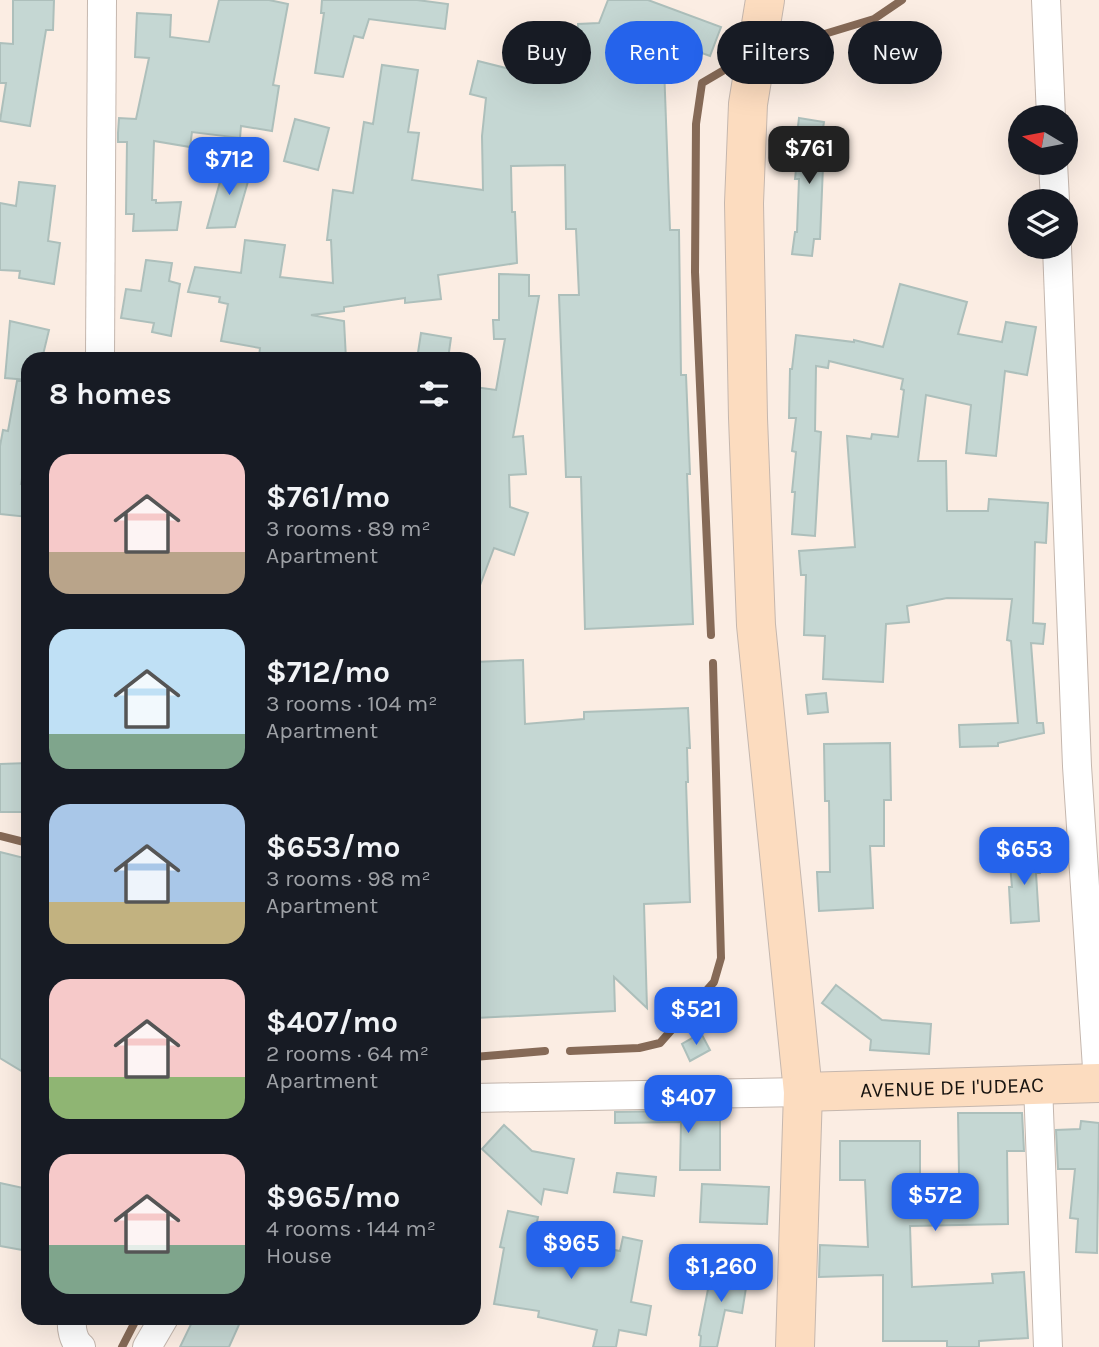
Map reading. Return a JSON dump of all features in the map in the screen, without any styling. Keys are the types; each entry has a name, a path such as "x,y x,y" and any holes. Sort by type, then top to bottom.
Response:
{"main road":[{"path":"765,0 748,104 745,190 750,460 756,625 803,1092 795,1347"},
{"name":"AVENUE DE I'UDEAC","path":"803,1092 1099,1083"}],"street":[{"path":"100,352 102,0"},
{"path":"1046,0 1050,105"},
{"path":"1057,259 1077,766 1099,1083"},
{"path":"1038,1085 1048,1347"},
{"path":"481,1098 803,1092"},
{"path":"71,1325 81,1347"},
{"path":"147,1347 160,1325"}],"building":[{"path":"13,0 54,0 53,30 46,30 30,126 0,121 6,83 0,83 0,43 13,44"},
{"path":"219,0 269,0 288,4 273,85 279,86 272,131 241,126 240,138 192,132 190,147 154,141 152,200 156,200 156,203 181,202 177,230 133,231 134,214 126,214 127,142 118,142 118,133 119,118 136,119 149,58 135,57 137,13 171,15 170,37 209,42"},
{"path":"322,0 417,0 448,4 445,29 369,19 363,38 354,36 343,77 315,73 324,13 321,13"},
{"path":"608,0 648,0 717,26 717,38 710,56 703,53 703,21 605,21 605,84 665,84 670,230 679,230 681,375 686,375 693,624 585,629 581,477 566,477 559,295 579,295 576,229 566,229 565,165 511,166 517,263 438,275 441,299 405,303 405,298 311,315 344,321 346,352 260,352 260,348 221,341 228,304 219,302 220,297 188,292 195,267 241,273 245,240 285,245 280,277 333,283 331,240 327,240 333,190 353,193 364,122 373,124 382,65 418,70 408,132 419,133 412,180 483,190 482,136 486,98 470,94 478,61 502,67 502,84 591,84 591,23 599,23"},
{"path":"799,118 824,122 817,165 823,166 820,239 814,239 812,256 792,254 797,232 799,179 795,179 798,151 795,151"},
{"path":"295,119 329,128 318,170 284,161"},
{"path":"225,164 251,171 235,227 207,228"},
{"path":"19,182 55,186 48,241 60,243 54,284 19,278 20,271 0,270 0,203 16,206"},
{"path":"146,260 172,263 169,281 180,284 171,336 152,332 154,323 121,318 126,289 141,291"},
{"path":"499,274 529,275 529,296 539,296 513,437 523,436 526,474 509,475 510,507 528,513 514,555 494,548 481,583 481,388 496,390 505,339 494,339 493,320 499,320"},
{"path":"900,284 967,302 958,334 1002,342 1006,322 1036,327 1027,375 1005,371 996,456 966,453 971,405 926,395 918,461 946,461 947,511 988,511 989,499 1048,503 1046,543 1035,542 1033,623 1045,624 1043,644 1031,643 1037,723 1043,723 1044,733 998,743 998,746 960,747 959,725 1018,723 1011,641 1007,640 1012,599 947,598 907,606 909,622 886,624 883,682 823,679 825,636 804,635 806,575 801,575 799,551 855,547 847,436 871,439 872,434 898,437 904,390 901,389 903,379 829,361 828,368 816,366 815,431 821,432 815,536 792,534 796,452 792,451 796,418 789,418 790,369 796,335 854,340 883,347"},
{"path":"10,321 49,330 44,352 21,352 21,379 5,378"},
{"path":"421,333 451,338 449,352 418,352"},
{"path":"17,381 21,381 21,516 0,514 0,446 3,430 8,431"},
{"path":"523,660 525,724 584,719 584,712 688,708 690,748 687,748 686,782 690,902 644,904 647,1008 614,977 615,1011 481,1018 481,662"},
{"path":"826,693 828,712 808,714 806,695"},
{"path":"890,743 891,800 884,800 884,846 870,846 873,908 819,911 817,872 830,872 829,801 825,801 824,744"},
{"path":"21,763 21,812 0,812 0,764"},
{"path":"1038,850 1040,873 1036,873 1039,921 1011,923 1009,853"},
{"path":"0,852 21,857 21,1071 0,1058"},
{"path":"836,985 882,1020 931,1024 929,1054 870,1050 871,1040 822,1003"},
{"path":"701,1033 710,1050 690,1061 682,1044"},
{"path":"720,1110 720,1170 680,1170 681,1122 615,1123 615,1112"},
{"path":"958,1113 1022,1113 1024,1151 1007,1151 1008,1224 910,1226 912,1287 993,1283 992,1274 1024,1272 1028,1338 979,1341 979,1347 947,1347 947,1341 883,1341 883,1275 819,1277 820,1245 868,1247 865,1180 840,1180 840,1141 920,1141 920,1174 959,1174"},
{"path":"1081,1121 1099,1123 1097,1253 1076,1252 1078,1219 1070,1218 1075,1169 1058,1169 1056,1130 1080,1129"},
{"path":"504,1125 532,1151 574,1159 567,1193 544,1189 541,1204 482,1149"},
{"path":"617,1173 656,1177 654,1196 614,1192"},
{"path":"0,1183 21,1188 21,1250 0,1246"},
{"path":"702,1184 769,1187 767,1224 700,1222"},
{"path":"508,1211 538,1217 534,1235 620,1251 623,1237 642,1241 631,1302 651,1306 646,1335 619,1330 616,1347 593,1347 597,1330 538,1317 539,1311 494,1304 504,1248 500,1247"},
{"path":"712,1269 748,1275 742,1313 725,1310 717,1347 700,1347 699,1335"},
{"path":"191,1325 239,1325 229,1347 180,1347"}],"waterway":[{"path":"834,31 874,19 902,0"},
{"path":"711,635 695,272 696,124 702,83 717,74"},
{"path":"570,1051 639,1048 660,1043 714,982 721,958 713,663"},
{"path":"0,836 21,841"},
{"path":"481,1056 545,1051"},
{"path":"122,1347 133,1325"}]}
